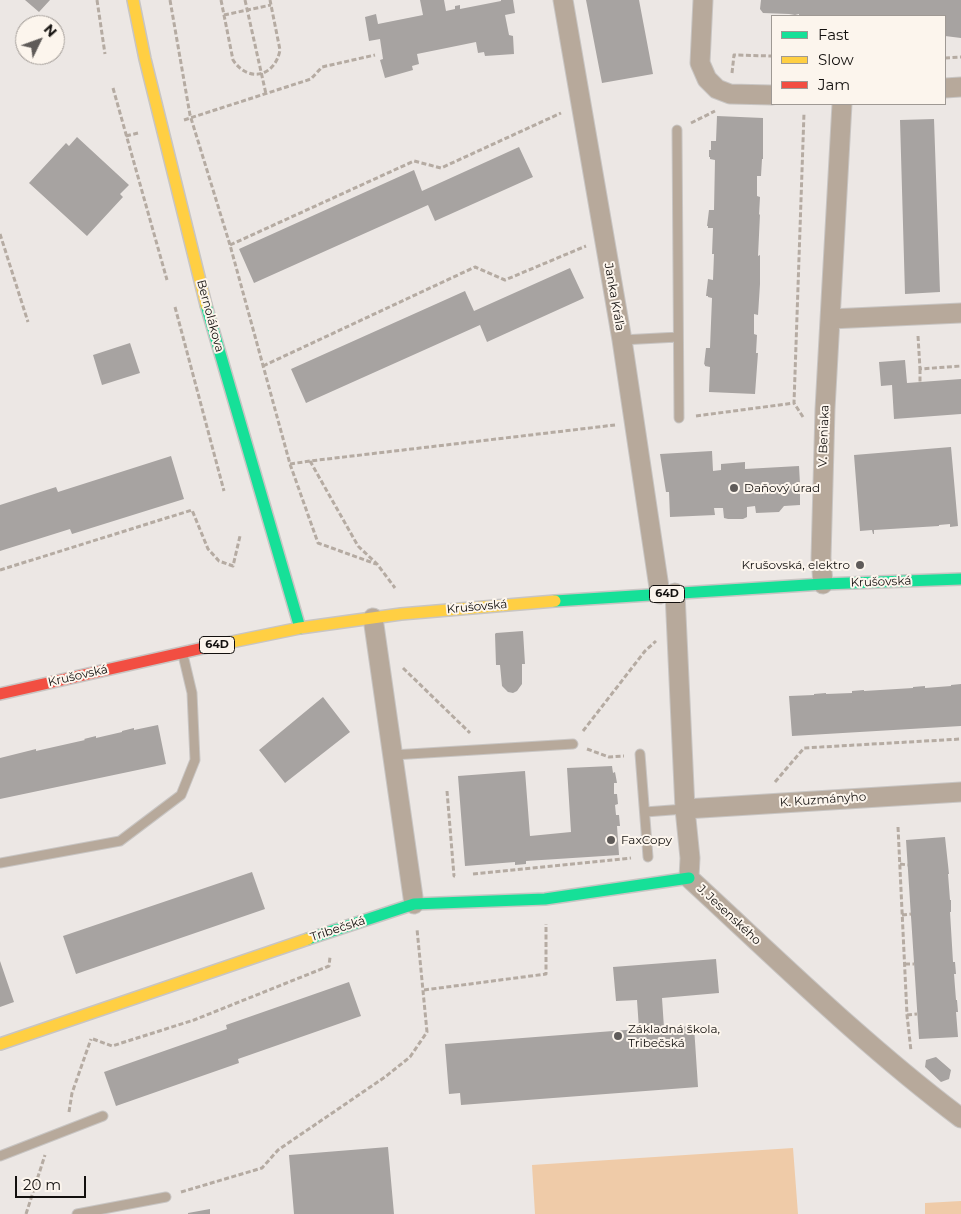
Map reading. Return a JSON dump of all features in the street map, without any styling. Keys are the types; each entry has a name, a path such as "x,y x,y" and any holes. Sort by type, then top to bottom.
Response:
{"street":[{"name":"Bernolákova","path":"133,0 145,59 208,311 300,628"},
{"name":"Janka Kráľa","path":"563,0 622,340 634,423 667,594"},
{"path":"703,0 700,63 707,79 716,90 730,94 771,95"},
{"path":"946,88 961,87"},
{"name":"V. Beniaka","path":"823,584 821,558 824,409 842,105"},
{"path":"830,318 961,314"},
{"name":"Krušovská","path":"0,694 183,652 300,628 401,614 543,602 823,584 961,579"},
{"name":"J. Jesenského","path":"667,594 690,858 689,878 825,1005 912,1080 961,1118"},
{"path":"373,618 414,904"},
{"name":"K. Kuzmányho","path":"685,809 961,792"},
{"name":"Tribečská","path":"0,1044 414,904 545,899 689,878"}],"lane":[{"path":"677,130 679,418"},
{"path":"622,340 678,337"},
{"path":"0,863 120,842 181,796 195,760 192,693 183,652"},
{"path":"393,755 573,744"},
{"path":"640,754 648,857"},
{"path":"645,812 685,809"},
{"path":"0,1156 103,1116"},
{"path":"77,1214 166,1197"}],"path":[{"path":"97,0 105,54"},
{"path":"170,0 192,118 230,245 290,464 318,543 377,564"},
{"path":"221,0 233,60 242,71 256,74 270,69 275,64 280,50 270,0"},
{"path":"245,0 266,94"},
{"path":"224,15 271,5"},
{"path":"176,122 312,79 322,67 375,55"},
{"path":"734,55 771,56"},
{"path":"946,58 961,57"},
{"path":"113,88 167,280"},
{"path":"677,130 716,111"},
{"path":"230,245 414,161 441,168 562,113"},
{"path":"803,418 794,403 804,113"},
{"path":"126,136 140,132"},
{"path":"0,234 28,322"},
{"path":"263,366 475,267 505,280 590,244"},
{"path":"175,307 224,491"},
{"path":"918,315 920,382"},
{"path":"920,369 961,366"},
{"path":"679,418 794,403"},
{"path":"290,464 310,460 634,423"},
{"path":"310,460 358,546 377,564 396,591"},
{"path":"0,570 192,510 208,549 219,561 232,566 240,536"},
{"path":"610,757 573,744 644,651 661,638"},
{"path":"402,667 487,749"},
{"path":"771,786 804,748 961,739"},
{"path":"448,791 454,876 648,857"},
{"path":"898,827 904,964 912,1080"},
{"path":"900,864 908,865"},
{"path":"166,1197 262,1168 278,1150 385,1078 410,1056 427,1032 414,904"},
{"path":"902,915 911,914"},
{"path":"424,990 546,974 546,918"},
{"path":"85,1036 112,1046 194,1020 329,966 331,949"},
{"path":"904,964 914,964"},
{"path":"907,1015 917,1014"},
{"path":"66,1130 72,1093 91,1038"},
{"path":"26,1214 51,1136"}],"shaded area":[{"path":"793,1148 798,1214 535,1214 532,1165"},
{"path":"961,1201 961,1214 925,1214 925,1203"}],"building":[{"path":"25,0 50,0 39,12"},
{"path":"420,0 444,0 446,11 455,9 455,6 460,5 460,9 501,0 513,0 515,13 505,15 509,35 513,36 514,54 485,56 484,52 478,53 476,42 417,54 419,64 412,66 413,70 385,78 380,60 383,59 380,39 369,41 365,17 376,14 378,24 423,15"},
{"path":"586,0 639,0 653,74 602,83"},
{"path":"761,0 961,0 961,38 946,36 946,15 795,15 763,13 760,9"},
{"path":"717,116 763,118 763,159 761,176 757,176 757,196 760,197 758,256 760,255 760,284 758,315 754,314 754,334 757,335 756,353 758,353 755,394 709,392 710,367 704,365 706,348 710,348 712,298 706,296 708,279 713,280 714,254 712,254 713,228 708,228 707,226 709,210 714,210 715,160 710,159 709,150 711,150 711,141 716,141"},
{"path":"934,119 940,292 905,294 900,120"},
{"path":"77,137 129,185 120,194 123,197 87,236 29,183 66,143 69,146"},
{"path":"519,147 533,177 435,221 428,205 254,283 239,249 414,170 422,191"},
{"path":"570,268 584,298 487,342 480,325 306,403 291,369 465,291 474,311"},
{"path":"130,343 140,373 102,385 93,355"},
{"path":"905,360 907,383 961,379 961,414 894,419 892,385 881,386 879,362"},
{"path":"951,447 958,526 950,527 950,524 874,530 874,534 872,530 860,531 854,455"},
{"name":"Daňový úrad","path":"712,451 713,471 721,470 721,464 745,462 745,469 799,466 800,484 802,484 800,505 784,506 779,512 756,513 755,506 747,507 747,517 743,519 724,518 723,508 714,508 715,515 670,517 669,492 666,492 660,454"},
{"path":"171,456 184,499 72,534 70,529 0,551 0,505 56,487 58,492"},
{"path":"523,631 525,664 522,664 522,684 517,691 513,693 508,692 502,686 500,665 496,665 495,634"},
{"path":"961,684 961,726 792,736 789,696"},
{"path":"323,697 350,732 285,783 259,750"},
{"path":"158,725 166,764 0,799 0,758 134,728 134,730"},
{"path":"612,766 617,783 614,783 614,794 617,794 618,804 615,805 616,815 619,815 620,826 617,826 619,855 526,861 526,864 515,865 515,862 465,866 458,776 525,771 530,836 571,832 567,768"},
{"path":"945,837 951,900 953,962 955,962 956,974 954,974 958,1012 956,1012 958,1037 919,1039 906,840"},
{"path":"252,872 265,909 76,974 63,936"},
{"name":"Základná škola, Tribečská","path":"716,959 719,993 662,998 664,1028 694,1026 698,1087 461,1105 460,1093 449,1094 445,1044 639,1029 637,1000 616,1001 613,967"},
{"path":"0,961 14,1002 0,1007"},
{"path":"349,982 361,1016 238,1059 239,1063 116,1106 104,1072 227,1029 226,1025"},
{"path":"936,1057 951,1070 949,1079 941,1082 925,1067 926,1060"},
{"path":"388,1147 394,1214 294,1214 289,1155"},
{"path":"210,1209 210,1214 188,1214 188,1213"}],"traffic: fast":[{"path":"206,305 300,628"},
{"path":"555,601 823,584 961,579"},
{"path":"308,939 414,904 545,899 689,878"}],"traffic: slow":[{"path":"133,0 145,59 206,305"},
{"path":"212,646 300,628 401,614 555,601"},
{"path":"0,1044 308,939"}],"traffic: jam":[{"path":"0,694 212,646"}],"place":[{"name":"Daňový úrad","path":"734,488"},
{"name":"Krušovská, elektro","path":"860,565"},
{"name":"FaxCopy","path":"611,840"},
{"name":"Základná škola, Tribečská","path":"618,1036"}]}
